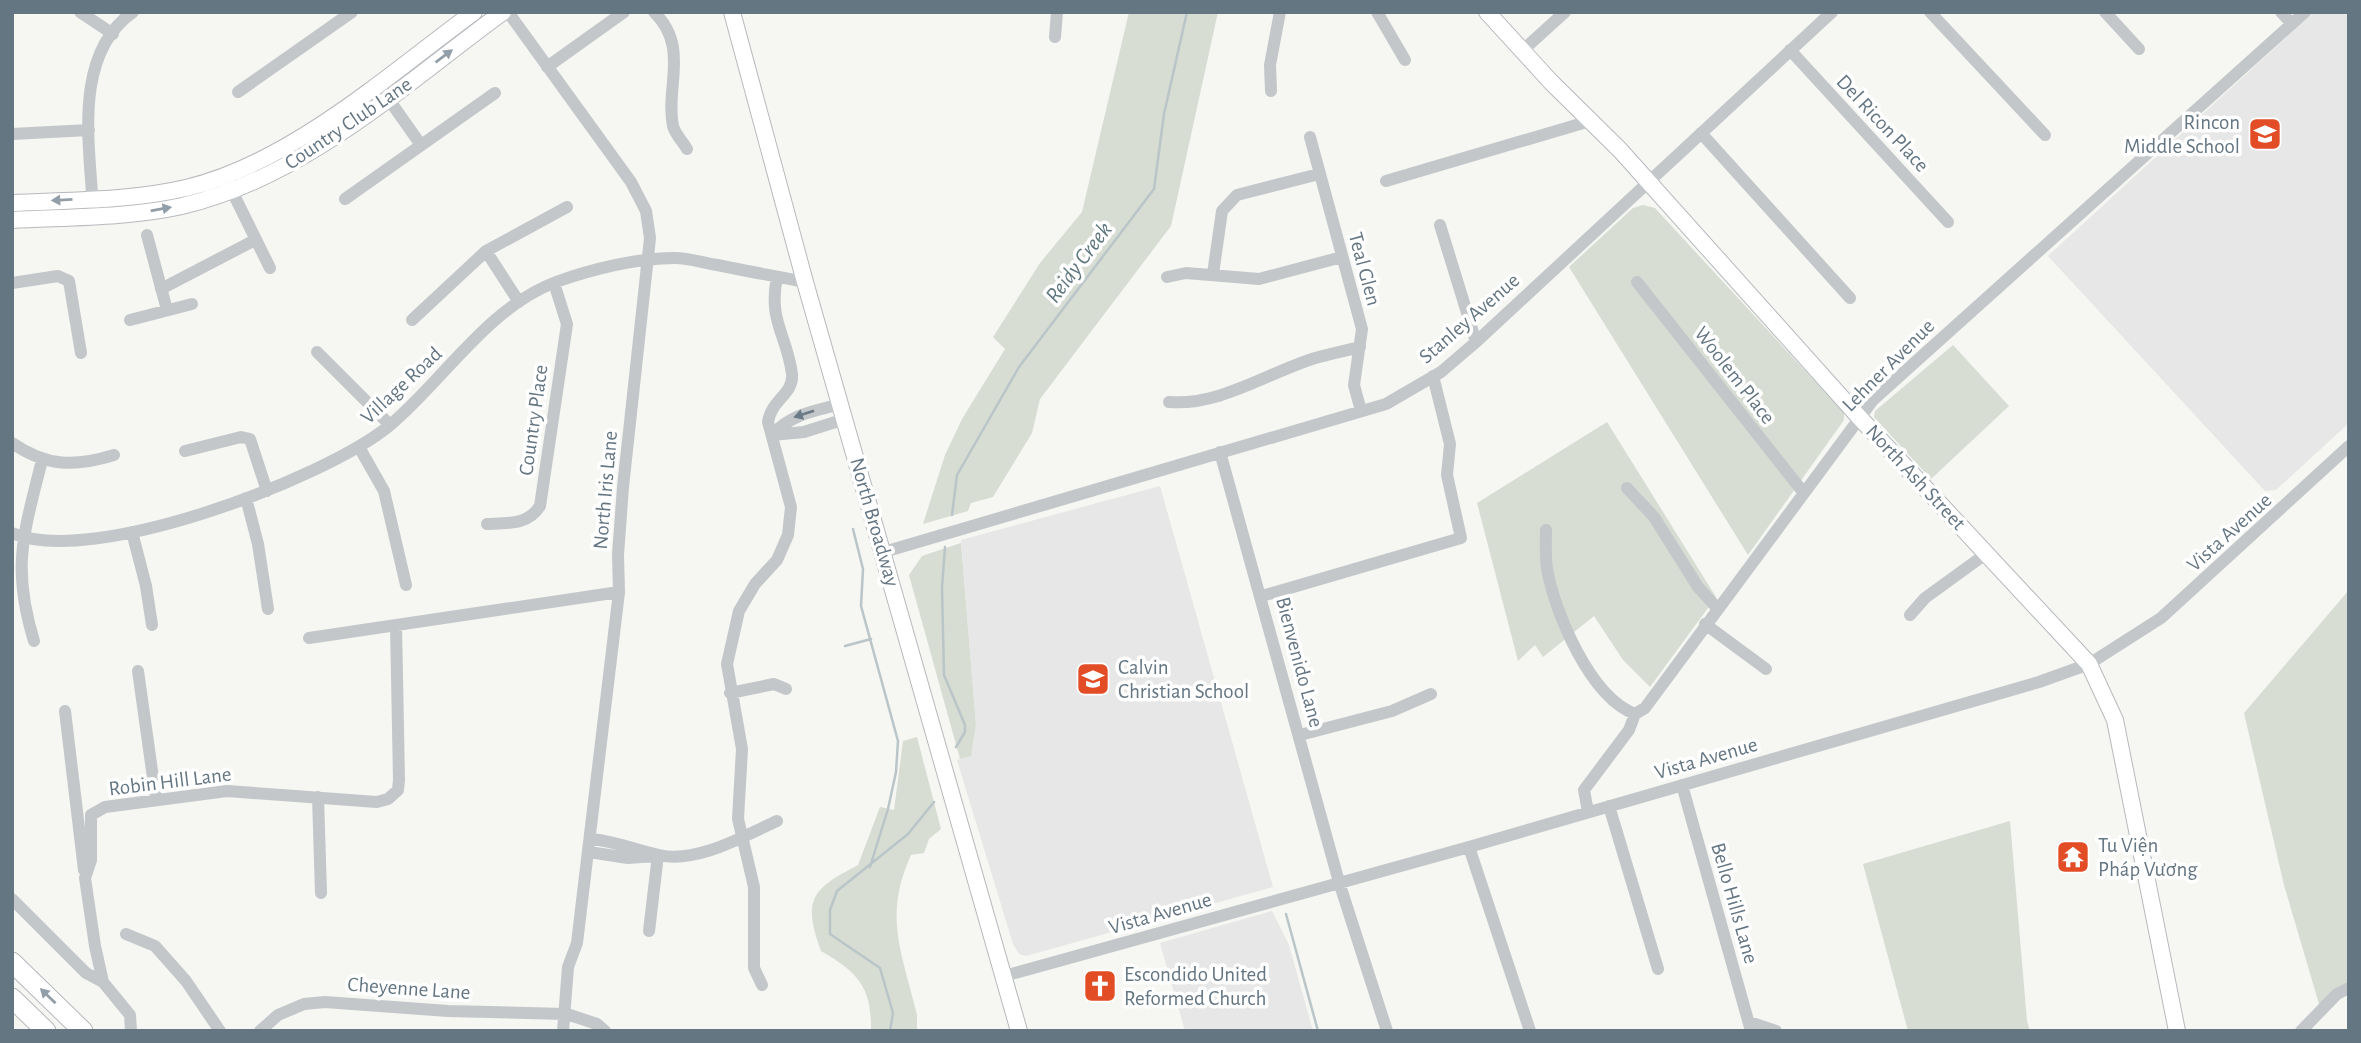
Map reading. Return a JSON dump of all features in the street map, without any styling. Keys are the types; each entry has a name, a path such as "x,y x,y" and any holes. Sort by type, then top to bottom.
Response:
{"highway":[{"path":"12,962 83,1031"},
{"path":"12,998 46,1031"}],"main road":[{"name":"Country Club Lane","path":"12,220 93,216 180,206 228,183 285,148 474,12"},
{"name":"Country Club Lane","path":"12,203 153,194 273,173 314,150 506,12"},
{"name":"North Broadway","path":"732,12 805,282 1019,1031"},
{"name":"North Ash Street","path":"1487,12 1648,182 1859,417 2089,664 2115,720 2177,1031"}],"street":[{"path":"80,12 113,34"},
{"path":"93,216 89,130 94,72 113,34 133,12"},
{"path":"238,92 352,12"},
{"name":"North Iris Lane","path":"506,12 631,182 646,211 650,238 623,487 618,592 578,943 568,967 563,1031"},
{"path":"547,67 624,12"},
{"path":"654,12 663,20 671,39 676,73 671,112 674,130 687,149"},
{"path":"1055,37 1057,12"},
{"path":"1377,12 1405,60"},
{"path":"1522,51 1565,12"},
{"name":"Stanley Avenue","path":"884,552 1386,404 1433,376 1476,342 1832,12"},
{"path":"1930,12 2045,135"},
{"path":"2105,12 2139,50"},
{"path":"2281,12 2292,24"},
{"name":"Lehner Avenue","path":"1588,812 1584,790 1629,730 1635,714 1645,708 1859,417 1897,379 2305,12"},
{"path":"1271,91 1269,65 1280,15"},
{"name":"Del Ricon Place","path":"1790,50 1948,222"},
{"path":"377,83 421,145"},
{"path":"345,199 495,93"},
{"path":"1386,181 1590,121"},
{"path":"12,134 89,130"},
{"path":"1700,134 1850,298"},
{"name":"Teal Glen","path":"1310,137 1362,329 1354,385 1362,411"},
{"path":"1213,274 1222,211 1228,202 1237,195 1319,174"},
{"path":"228,183 270,268"},
{"path":"412,320 486,251 567,206"},
{"path":"1440,225 1476,342"},
{"path":"147,235 167,310"},
{"path":"161,289 255,240"},
{"path":"486,251 519,302"},
{"path":"1167,277 1186,273 1259,279 1342,257"},
{"name":"Village Road","path":"18,536 77,542 132,531 291,483 359,447 390,425 519,302 554,283 649,259 678,258 805,282"},
{"path":"12,283 58,276 69,281 81,353"},
{"path":"762,985 754,968 754,887 737,804 742,748 726,664 733,624 747,596 783,549 791,519 769,411 789,390 792,375 773,307 777,277"},
{"name":"Woolem Place","path":"1637,282 1803,492"},
{"name":"Country Place","path":"487,524 521,522 533,517 540,506 566,324 554,283"},
{"path":"130,320 192,304"},
{"path":"1169,402 1188,404 1207,400 1314,359 1360,347"},
{"path":"317,352 390,425"},
{"path":"1262,596 1461,538 1447,475 1450,444 1433,376"},
{"path":"772,435 783,424 800,414 843,412"},
{"path":"185,451 242,437 250,439 267,491"},
{"path":"12,443 42,460 63,465 84,464 114,455"},
{"name":"Vista Avenue","path":"1004,976 1469,847 2021,687 2089,664 2161,618 2349,446"},
{"path":"359,447 384,491 406,585"},
{"name":"Bienvenido Lane","path":"1220,452 1339,882 1387,1031"},
{"path":"34,640 23,604 18,536 42,460"},
{"path":"1627,488 1654,517 1698,587 1717,608"},
{"path":"246,498 258,544 268,609"},
{"path":"1546,530 1548,569 1569,640 1597,681 1621,707 1635,714"},
{"path":"132,531 146,586 152,625"},
{"path":"1910,615 1925,598 1987,553"},
{"path":"309,638 618,592"},
{"path":"1705,624 1766,668"},
{"name":"Robin Hill Lane","path":"131,1031 130,1015 103,982 85,878 91,860 91,815 105,807 226,791 377,802 388,799 398,790 396,625"},
{"path":"138,671 156,799"},
{"path":"730,693 774,684 786,689"},
{"path":"1300,735 1392,710 1431,694"},
{"path":"65,711 85,878"},
{"name":"Bello Hills Lane","path":"1682,785 1750,1026"},
{"path":"318,797 321,893"},
{"path":"1609,806 1658,970"},
{"path":"590,845 628,858 688,855 777,821"},
{"path":"1469,847 1530,1031"},
{"path":"649,931 658,855"},
{"path":"12,899 86,973 103,982"},
{"path":"126,934 155,946 186,981 220,1031"},
{"path":"2301,1031 2337,994 2349,988"},
{"name":"Cheyenne Lane","path":"260,1031 278,1015 304,1004 325,1002 448,1011 564,1013 597,1024 605,1031"},
{"path":"1750,1026 1776,1031"}],"shaded area":[{"path":"1129,12 1218,12 1171,226 1040,399 1032,433 993,497 971,503 968,511 923,524 945,455 962,419 1005,349 993,337 1040,263 1082,212"},
{"name":"Rincon Middle School","path":"2314,12 2349,12 2349,423 2276,490 2265,491 2048,256"},
{"path":"1643,205 1655,208 1844,413 1844,420 1748,555 1569,267 1633,208"},
{"path":"1953,345 2009,406 1931,479 1874,417 1875,411"},
{"path":"1607,422 1716,597 1650,687 1623,660 1594,616 1543,657 1535,645 1518,661 1477,503"},
{"name":"Calvin Christian School","path":"1160,486 1273,887 1026,956 1019,954 1013,944 957,760 971,755 976,725 961,540"},
{"path":"961,543 976,725 971,756 960,759 909,575 922,556"},
{"path":"2349,590 2349,982 2319,1004 2284,885 2244,713"},
{"path":"917,737 941,829 929,839 924,853 911,855 898,897 898,935 917,1015 917,1031 871,1031 869,1002 865,991 853,974 821,951 812,919 812,907 821,889 858,865 880,807 894,810 903,741"},
{"path":"2010,821 2030,1031 1908,1031 1863,864"},
{"path":"1272,911 1289,945 1313,1031 1185,1031 1160,943"}],"waterway":[{"name":"Reidy Creek","path":"952,515 957,475 1019,367 1154,189 1164,114 1187,12"},
{"path":"853,529 863,569 861,606 898,741 896,772 888,809 870,867"},
{"name":"Reidy Creek","path":"945,547 942,587 944,675 965,725 965,732 956,747"},
{"path":"845,646 871,639"},
{"name":"Reidy Creek","path":"890,1031 893,1013 880,968 830,934 830,910 837,891 908,834 934,802"},
{"path":"1286,914 1318,1031"}],"place":[{"name":"Rincon Middle School","path":"2265,134"},
{"name":"Calvin Christian School","path":"1093,679"},
{"name":"Tu Viện Pháp Vương","path":"2073,857"},
{"name":"Escondido United Reformed Church","path":"1100,986"}]}
